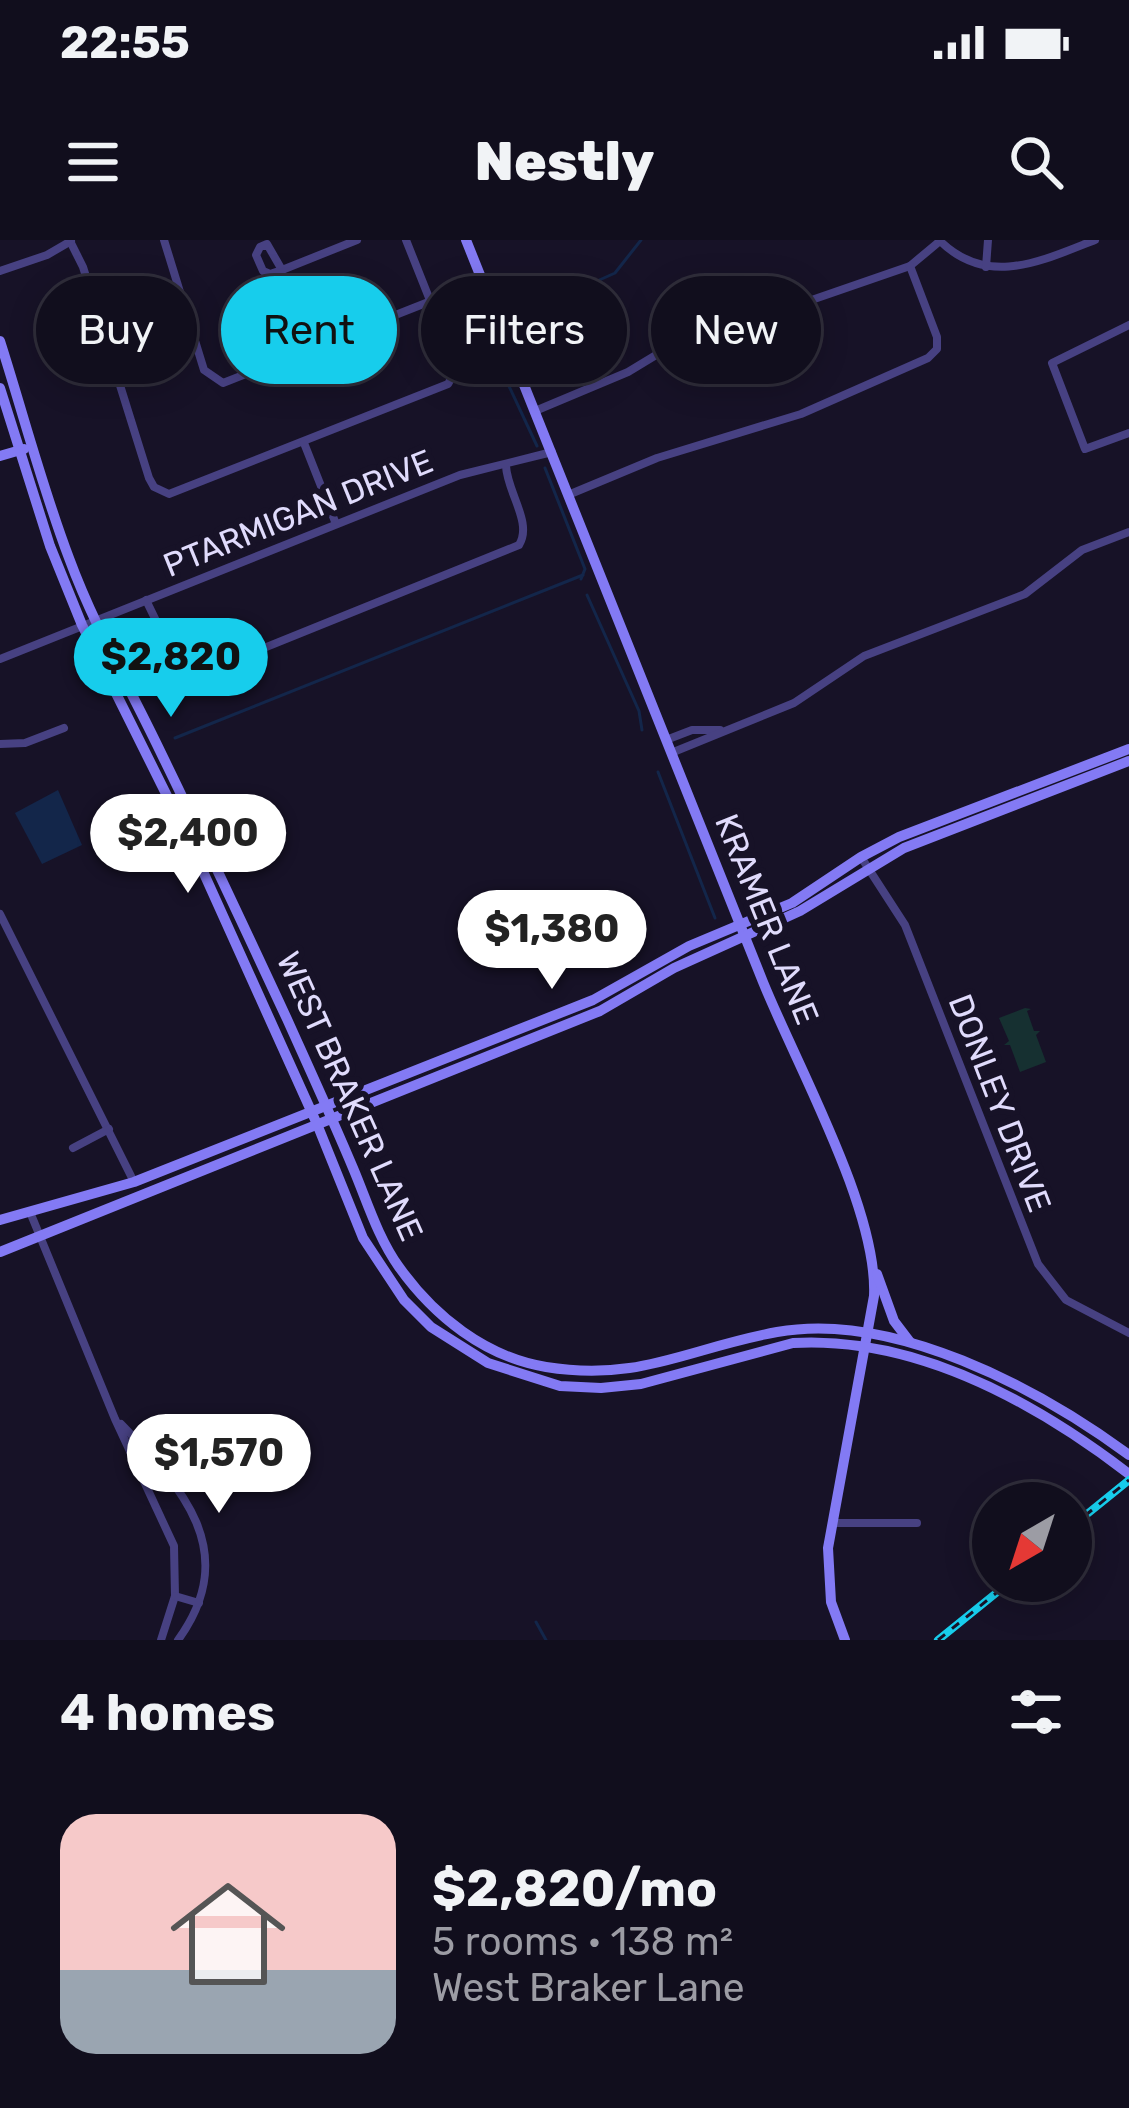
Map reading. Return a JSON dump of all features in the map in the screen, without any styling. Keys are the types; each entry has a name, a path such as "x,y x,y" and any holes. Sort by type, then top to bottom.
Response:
{"main road":[{"name":"KRAMER LANE","path":"466,240 742,931 848,1182 875,1269 827,1570 832,1608 845,1640"},
{"name":"WEST BRAKER LANE","path":"0,341 50,546 82,625 187,836 315,1118 363,1238 390,1282 431,1327 504,1370 560,1386 601,1388 640,1384 793,1343 866,1348 959,1375 1050,1419 1129,1474"},
{"name":"WEST BRAKER LANE","path":"0,388 96,620 200,832 396,1264 436,1311 508,1356 585,1372 621,1372 792,1330 868,1334 913,1345 1004,1379 1057,1406 1129,1455"},
{"path":"0,457 26,448"},
{"path":"0,1252 330,1112 533,1031 600,1012 742,931 800,911 864,862 921,828 1129,749"},
{"path":"864,862 1129,761"},
{"path":"187,836 200,832"},
{"path":"250,976 265,972"},
{"path":"0,1220 134,1182 315,1118"},
{"path":"875,1269 894,1321 913,1345"},
{"path":"488,1364 492,1349"},
{"path":"504,1370 508,1356"},
{"path":"686,1357 692,1370"},
{"path":"1050,1419 1057,1406"}],"street":[{"path":"164,240 204,370 224,383 421,306"},
{"path":"282,270 357,240"},
{"path":"406,240 421,277"},
{"path":"986,267 988,240"},
{"path":"535,411 628,372 661,352 910,266 939,241 986,267 1030,266 1093,240"},
{"path":"0,271 71,241 154,488 169,494 448,384"},
{"path":"568,495 657,458 801,414 928,358 937,349 937,337 910,266"},
{"path":"1129,325 1052,363 1085,449 1129,433"},
{"path":"304,443 336,524"},
{"name":"PTARMIGAN DRIVE","path":"0,658 460,475 552,452"},
{"path":"146,600 179,668 197,675 519,545 524,527 509,490 506,466"},
{"path":"668,747 692,730 722,730 794,703 863,656 1025,594 1082,550 1129,532"},
{"path":"0,744 25,743 64,728"},
{"name":"DONLEY DRIVE","path":"864,862 905,925 1038,1264 1066,1300 1129,1333"},
{"path":"0,914 134,1182"},
{"path":"73,1148 109,1129"},
{"path":"30,1210 115,1419 174,1546 175,1596 161,1640"},
{"path":"115,1419 182,1491 202,1536 206,1553 199,1603 178,1640"},
{"path":"146,1481 165,1469"},
{"path":"832,1523 917,1522"},
{"path":"175,1596 199,1603"}],"green space":[{"path":"1031,1009 1027,1011 1034,1031 1040,1031 1036,1035 1046,1062 1020,1072 1010,1045 1004,1045 1009,1041 999,1018"}],"water":[{"path":"58,790 82,845 42,864 15,813"}],"waterway":[{"path":"608,276 641,240"},
{"path":"508,384 537,446"},
{"path":"545,468 585,569 581,579"},
{"path":"175,738 583,575"},
{"path":"587,595 639,711 642,730"},
{"path":"658,772 715,918"},
{"path":"536,1622 546,1640"}],"railway":[{"path":"1092,1510 1129,1480"},
{"path":"938,1640 985,1602"}]}
